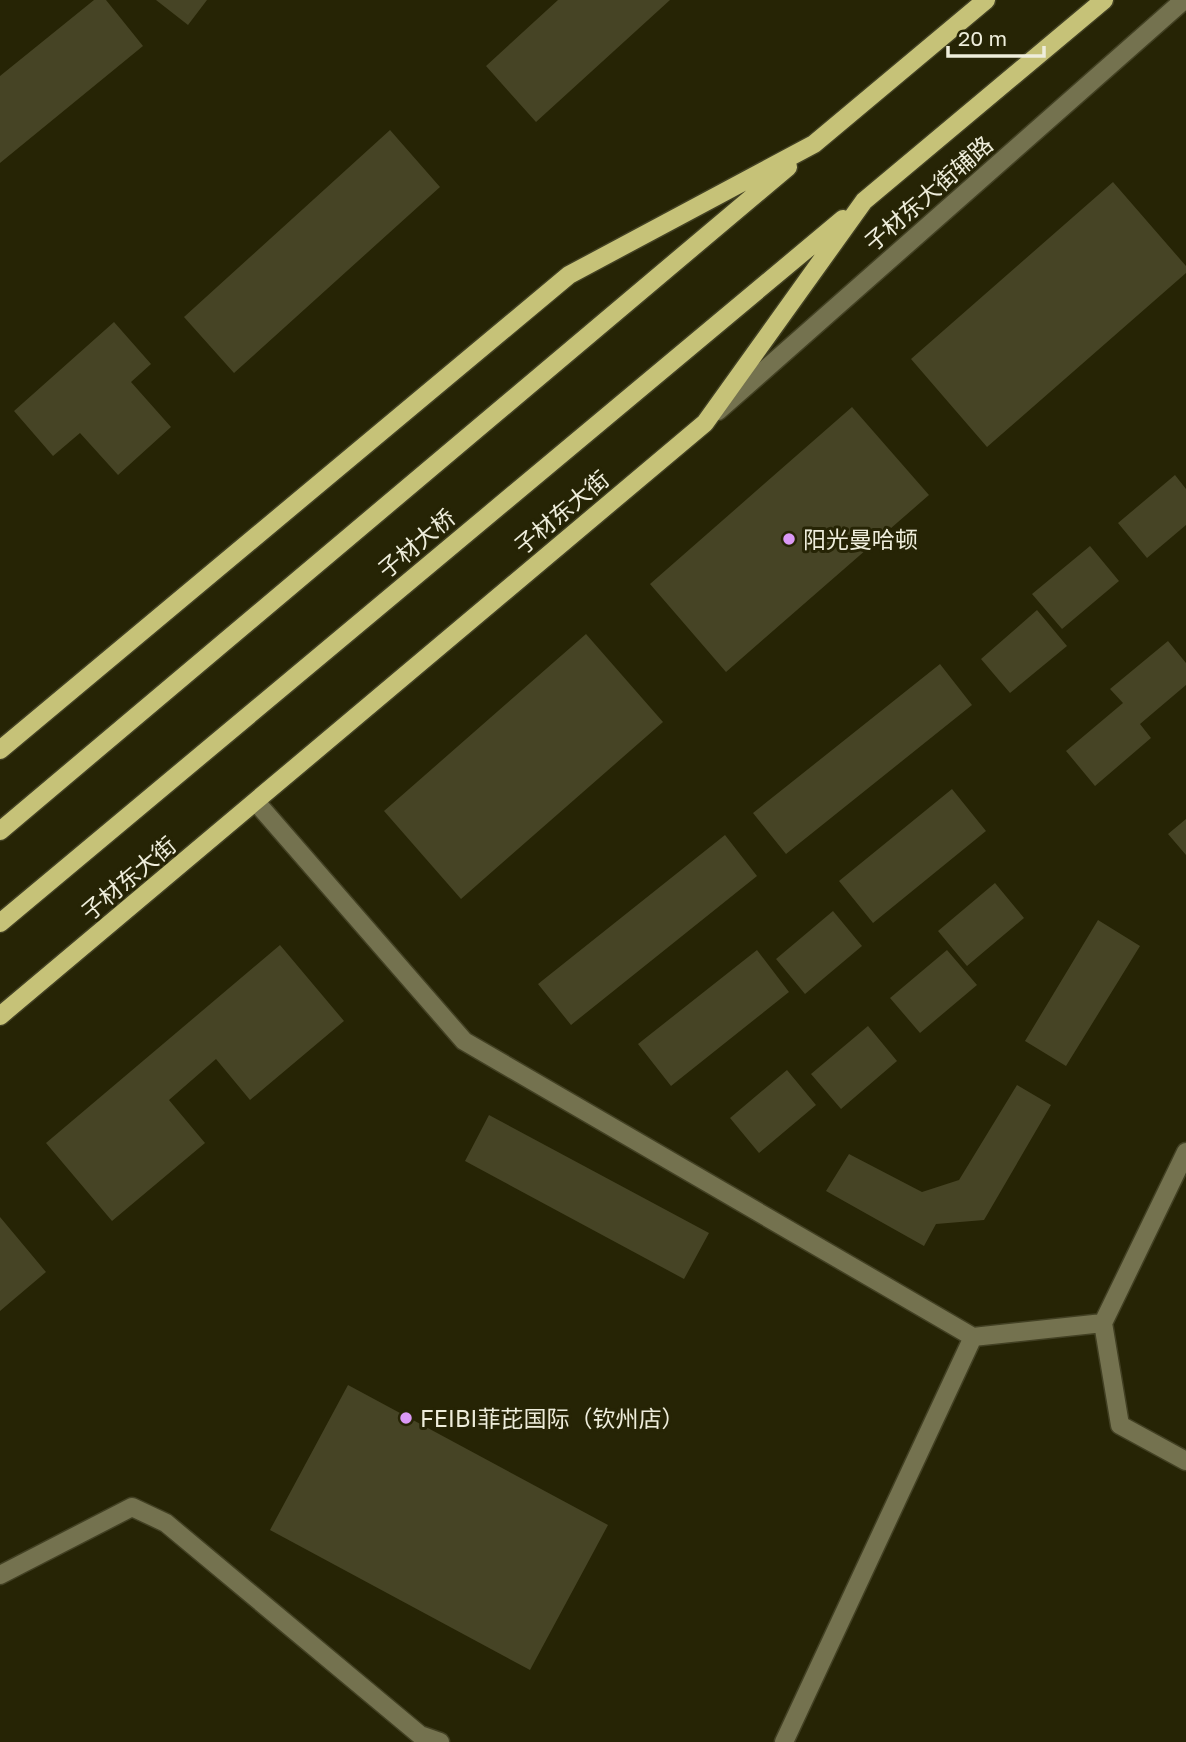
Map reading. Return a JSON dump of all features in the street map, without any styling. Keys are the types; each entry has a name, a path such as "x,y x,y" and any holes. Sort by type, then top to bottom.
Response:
{"main road":[{"path":"0,831 985,0"},
{"name":"子材东大街","path":"0,1016 705,423 864,201 1104,0"},
{"path":"0,750 569,275 814,144"},
{"name":"子材大桥","path":"0,923 864,201"}],"street":[{"name":"子材东大街辅路","path":"705,423 1184,0"},
{"path":"256,802 464,1041 973,1337 1103,1323"},
{"path":"1186,1152 1103,1323 1120,1424 1186,1461"},
{"path":"784,1742 973,1337"},
{"path":"0,1575 132,1507 166,1523 420,1735 440,1742"}],"building":[{"path":"94,0 106,0 143,46 0,163 0,76"},
{"path":"156,0 207,0 188,25"},
{"path":"558,0 670,0 536,122 486,66"},
{"path":"390,130 440,187 234,373 184,317"},
{"path":"1113,182 1186,266 1186,273 987,447 911,359"},
{"path":"114,322 151,364 131,382 171,427 118,475 80,433 53,456 14,411"},
{"name":"阳光曼哈顿","path":"852,407 929,495 726,672 650,584"},
{"path":"1175,475 1186,489 1186,525 1147,558 1118,523"},
{"path":"1090,546 1119,581 1062,629 1032,594"},
{"path":"1037,610 1067,646 1010,693 981,659"},
{"path":"586,634 663,722 461,899 384,811"},
{"path":"1168,641 1186,663 1186,685 1140,724 1151,738 1095,786 1066,751 1123,703 1110,689"},
{"path":"940,664 972,705 786,854 753,813"},
{"path":"952,789 986,831 873,923 839,881"},
{"path":"1186,819 1186,855 1168,834"},
{"path":"725,835 757,876 571,1025 538,984"},
{"path":"995,883 1024,918 967,966 938,931"},
{"path":"833,911 862,946 805,994 776,959"},
{"path":"1098,920 1140,946 1066,1066 1025,1041"},
{"path":"280,945 344,1021 250,1100 216,1059 169,1100 205,1143 112,1221 46,1143"},
{"path":"757,950 789,992 671,1086 638,1044"},
{"path":"947,950 977,985 920,1033 890,998"},
{"path":"868,1026 897,1061 841,1109 811,1074"},
{"path":"787,1070 816,1105 759,1153 730,1118"},
{"path":"1017,1085 1051,1105 984,1220 936,1224 924,1246 826,1191 849,1154 922,1192 959,1180"},
{"path":"489,1115 709,1233 684,1279 465,1161"},
{"path":"0,1217 46,1272 0,1311"},
{"path":"348,1385 608,1525 530,1670 270,1530"}],"place":[{"name":"阳光曼哈顿","path":"789,539"},
{"name":"FEIBI菲芘国际（钦州店）","path":"406,1418"}]}
